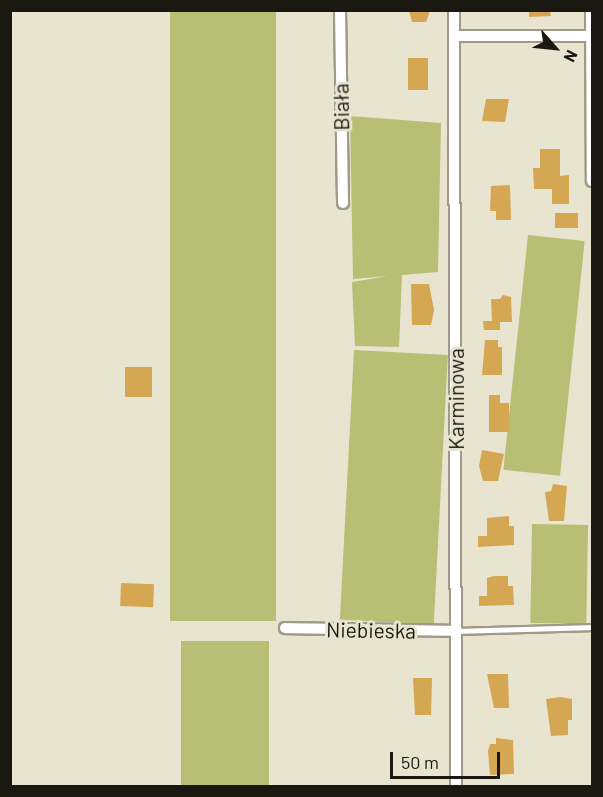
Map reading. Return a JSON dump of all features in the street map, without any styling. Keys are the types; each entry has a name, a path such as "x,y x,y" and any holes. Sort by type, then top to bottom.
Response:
{"street":[{"name":"Biała","path":"340,10 343,203"},
{"name":"Karminowa","path":"454,10 456,786"},
{"path":"591,10 592,181"},
{"path":"454,36 592,36"},
{"name":"Niebieska","path":"285,628 457,631"}],"lane":[{"path":"457,631 592,627"}],"green space":[{"path":"170,11 276,11 276,621 170,621"},
{"path":"350,116 441,123 438,272 402,275 399,347 355,346 352,282 388,276 353,279"},
{"path":"528,235 585,241 560,476 503,470"},
{"path":"354,350 448,355 434,625 340,620"},
{"path":"532,524 588,525 586,624 530,623"},
{"path":"181,641 269,641 269,786 181,786"}],"building":[{"path":"409,10 429,10 426,22 412,22"},
{"path":"529,10 550,10 551,16 529,17"},
{"path":"408,58 428,58 428,90 408,90"},
{"path":"486,99 509,99 505,122 482,121"},
{"path":"540,149 560,149 560,176 569,175 569,204 552,204 552,189 534,189 533,168 540,168"},
{"path":"510,185 511,220 496,220 496,211 490,211 491,186"},
{"path":"555,213 578,213 578,228 555,228"},
{"path":"411,284 429,284 434,310 431,325 412,325"},
{"path":"503,295 511,297 512,322 500,322 500,330 484,330 483,321 492,321 491,299 500,299"},
{"path":"485,340 498,340 498,347 502,347 502,375 482,375"},
{"path":"125,367 152,367 152,397 125,397"},
{"path":"489,395 500,395 500,403 509,403 509,432 489,432"},
{"path":"482,450 504,454 498,481 483,481 479,466"},
{"path":"553,484 567,486 564,521 549,521 545,492 551,491"},
{"path":"509,516 509,526 514,526 514,545 478,547 478,536 487,536 487,518"},
{"path":"508,576 508,586 513,586 514,605 479,606 479,596 487,596 487,578"},
{"path":"121,583 154,584 153,607 120,606"},
{"path":"487,674 508,674 509,708 494,708"},
{"path":"413,678 432,678 431,715 415,715"},
{"path":"561,697 572,699 572,720 568,720 568,735 551,736 546,699"},
{"path":"496,738 513,740 514,774 490,775 488,751 490,744 496,744"}]}
